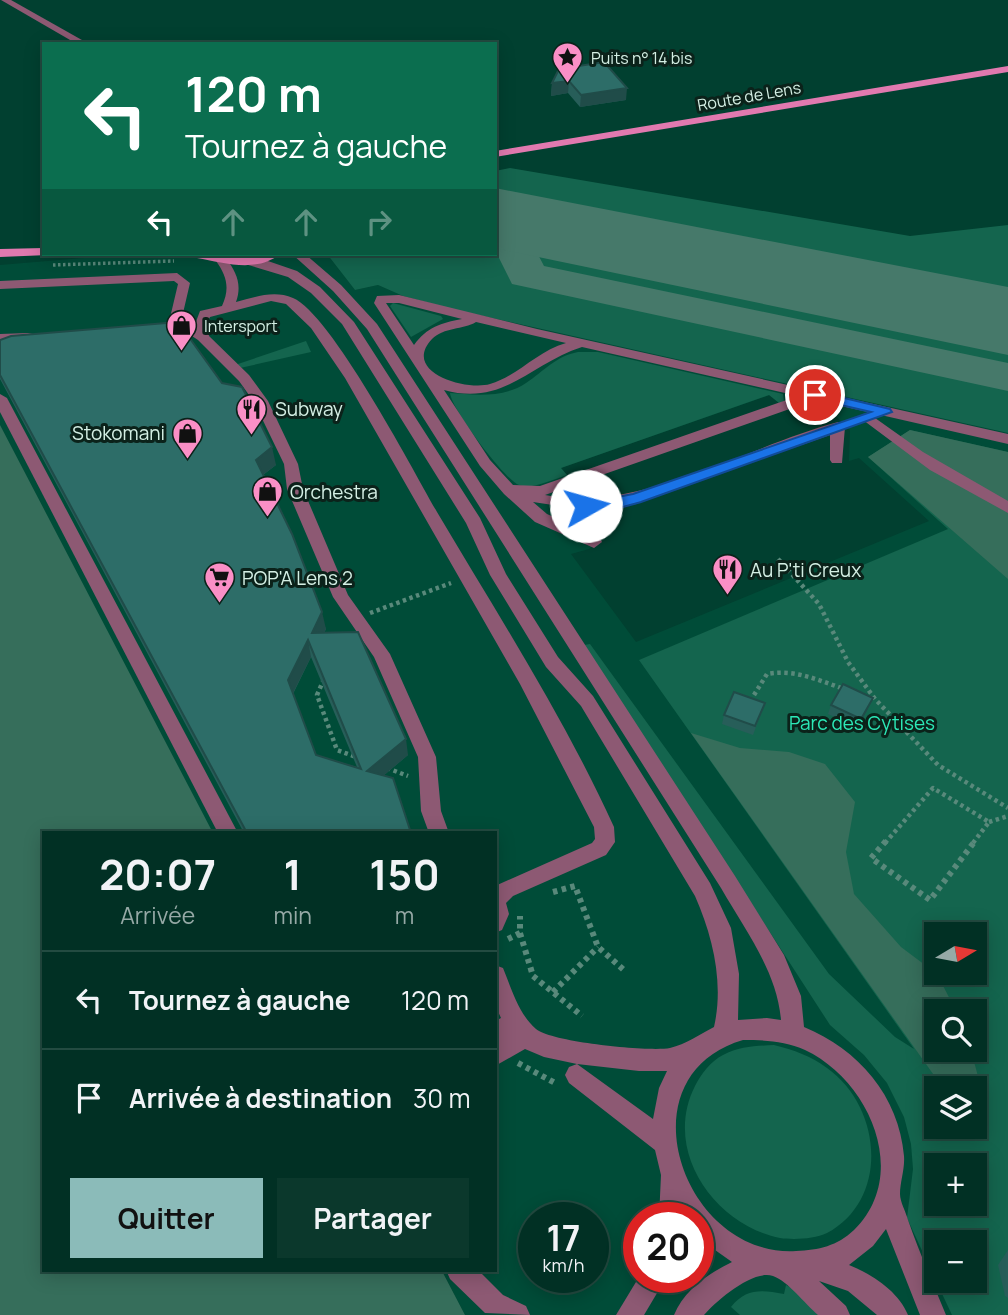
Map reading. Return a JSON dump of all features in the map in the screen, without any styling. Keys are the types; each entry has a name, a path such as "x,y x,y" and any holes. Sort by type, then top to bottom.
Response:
{"main road":[{"name":"Route de Lens","path":"497,154 1008,69"},
{"path":"206,256 222,261 249,261 267,256"}],"street":[{"path":"5,0 80,42"},
{"path":"0,255 41,252"},
{"path":"300,256 337,288 372,327 461,470 698,836 776,962 790,996 793,1033"},
{"path":"222,261 233,278 232,299 228,306"},
{"path":"249,261 284,268 308,283 347,323 366,348 474,522 498,575 552,662 587,701 703,890 720,928 729,974 728,1014 723,1036"},
{"path":"0,285 177,277 184,283 181,308 175,324 164,329"},
{"path":"181,308 205,314 271,297 283,299 299,307 316,324 352,378 465,578 526,679 604,827 605,842 598,849 506,889 497,899"},
{"path":"594,542 541,518 509,490 485,463 382,309 382,299 399,299 497,324 1008,439"},
{"path":"203,337 200,323 205,314"},
{"path":"497,324 455,322 432,331 419,344 417,354 422,368 432,379 448,387 472,390 498,387 512,381 555,351 582,343"},
{"path":"148,330 192,330 203,337 244,378 261,401 291,464 295,489 341,597 382,654 427,757 431,811 438,831"},
{"path":"0,338 42,336"},
{"path":"509,490 541,491 815,395"},
{"path":"0,398 227,831"},
{"path":"509,490 569,506 601,506 636,498 885,412"},
{"path":"868,417 887,434 931,463 1008,509"},
{"path":"836,460 838,427"},
{"path":"461,470 485,463"},
{"path":"497,980 508,1010 526,1034"},
{"path":"497,1047 526,1034 631,1059 662,1061 698,1050 723,1036 741,1030 766,1028 793,1033 821,1044 848,1065 871,1093 887,1127 893,1163 889,1198 873,1229 844,1255 784,1264 723,1279 707,1291 687,1315"},
{"path":"671,1202 672,1175 664,1142 664,1115 670,1090 682,1068 698,1050"},
{"path":"570,1082 664,1142"},
{"path":"672,1175 688,1202"},
{"path":"889,1198 903,1242 933,1315"},
{"path":"714,1237 735,1250 784,1264 840,1273 867,1287 895,1315"},
{"path":"784,1264 838,1315"},
{"path":"461,1272 494,1304 517,1315"},
{"path":"630,1311 643,1293"}],"path":[{"path":"167,256 164,265 174,273 173,278"},
{"path":"778,559 819,604 848,662 875,699 939,765 1008,808"},
{"path":"356,618 465,578"},
{"path":"754,695 767,674 779,671 793,671 851,691"},
{"path":"327,674 317,695 337,750 362,759"},
{"path":"863,695 875,699"},
{"path":"386,768 411,777"},
{"path":"989,822 933,788 871,858 930,900 989,822 1008,816"},
{"path":"541,895 575,887 598,947 626,972"},
{"path":"520,933 533,976 582,1016"},
{"path":"552,992 598,947"},
{"path":"497,1047 570,1082"}],"shaded area":[{"path":"107,256 329,256 355,290 378,285 403,296 456,310 1008,433 1008,452 910,430 868,457 949,529 640,660 935,1076 924,1076 924,1139 972,1139 975,1153 924,1153 924,1216 987,1216 987,1211 1008,1315 465,1315 443,1272 497,1272 497,831 210,831 0,426 0,265","holes":["770,395 797,419 830,410 850,430 849,461 859,458 929,521 636,642 571,554 589,549 599,538 607,535 599,522 623,516 602,489 582,493 561,468"]},
{"path":"0,425 212,831 42,831 42,1272 443,1272 465,1315 0,1315"},
{"path":"910,430 1008,452 1008,579 868,457"},
{"path":"691,733 740,748 789,752 825,764 855,802 846,852 854,894 901,947 924,964 924,985 943,985 950,999 924,999 924,1061"},
{"path":"925,1062 974,1062 978,1076 934,1076"}],"green space":[{"path":"510,168 910,236 1008,225 1008,433 456,310 403,296 378,285 355,290 329,256 497,256 497,171"},
{"path":"393,303 441,316 443,319 411,337 390,306"},
{"path":"306,341 311,352 240,368 235,365"},
{"path":"578,352 598,352 783,394 784,401 779,403 769,395 561,468 567,475 536,485 519,485 502,470 479,442 459,413 450,393 489,394 508,391 526,383 557,360"},
{"name":"Parc des Cytises","path":"910,430 1008,452 1008,1315 952,1315 942,1293 987,1293 987,1230 924,1230 924,1255 907,1218 913,1169 911,1144 904,1117 887,1083 864,1055 830,1025 584,645 590,644 829,974 895,1037 914,1049 639,660 948,529 868,457"},
{"path":"774,1045 802,1054 827,1068 845,1085 859,1105 868,1128 871,1152 869,1176 861,1198 847,1218 827,1233 816,1237 780,1238 756,1230 735,1218 716,1201 701,1182 690,1159 685,1135 687,1111 703,1072 729,1052"},
{"path":"786,1285 801,1293 826,1315 740,1315 731,1307 749,1293 784,1294"}],"building":[{"path":"563,61 575,62 579,66 604,62 627,88 581,95 569,81 552,83"},
{"name":"POP'A Lens 2","path":"178,322 222,383 242,387 272,447 256,460 292,534 322,612 312,633 358,632 406,739 367,771 393,778 410,831 246,831 0,375 0,340 11,336","holes":["308,640 361,769 316,755 288,680"]},
{"path":"843,684 873,698 861,719 831,705"},
{"path":"734,692 765,703 755,726 724,715"}],"taxiway":[{"path":"502,220 527,275 1008,377"}],"runway":[{"path":"497,218 1008,321"}],"place":[{"name":"Puits n° 14 bis","path":"568,85"},
{"name":"Intersport","path":"181,353"},
{"name":"Subway","path":"252,436"},
{"name":"Stokomani","path":"188,460"},
{"name":"Orchestra","path":"267,519"},
{"name":"Au P'ti Creux","path":"727,597"},
{"name":"POP'A Lens 2","path":"219,605"}],"route":[{"path":"586,506 601,506 636,498 885,412 815,395"}]}
